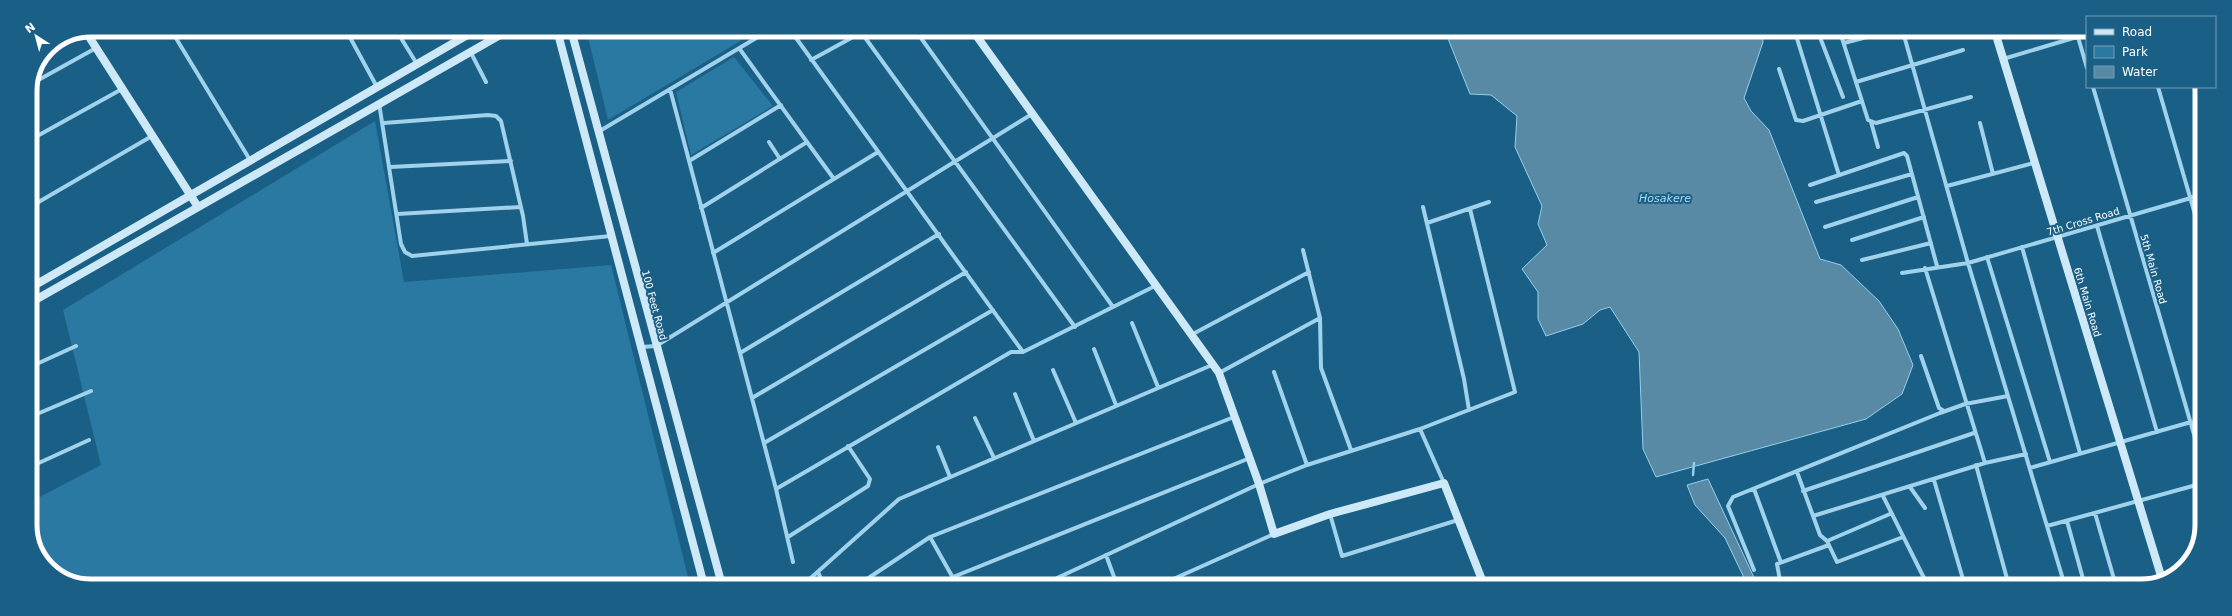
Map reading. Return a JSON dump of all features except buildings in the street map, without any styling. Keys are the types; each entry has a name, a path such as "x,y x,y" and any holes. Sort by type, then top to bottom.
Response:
{"street":[{"path":"89,37 198,207"},
{"path":"175,37 250,161"},
{"path":"350,37 378,87"},
{"path":"400,37 417,65"},
{"path":"37,284 417,65 459,37"},
{"path":"37,299 496,37"},
{"path":"558,37 702,579"},
{"name":"100 Feet Road","path":"573,37 597,132 720,579"},
{"path":"597,132 758,37"},
{"path":"795,37 878,152 908,190 1023,352"},
{"path":"812,60 853,37"},
{"path":"866,37 1075,327"},
{"path":"920,37 1113,307"},
{"path":"977,37 1219,373 1259,484 1274,534"},
{"path":"1796,37 1839,175"},
{"path":"1820,37 1843,97"},
{"path":"1842,37 1878,147"},
{"path":"1844,43 1867,37"},
{"path":"1904,37 1968,263 2063,579"},
{"name":"6th Main Road","path":"1996,37 2161,575"},
{"path":"2003,59 2078,37 2086,65"},
{"path":"39,79 96,48"},
{"path":"740,48 834,179"},
{"path":"1856,82 1963,50"},
{"path":"470,51 486,82"},
{"path":"1779,69 1796,120 1803,121 1819,114 1862,101"},
{"name":"5th Main Road","path":"2093,88 2195,437"},
{"path":"2158,88 2195,215"},
{"path":"670,89 776,489 793,562"},
{"path":"37,136 122,90"},
{"path":"1871,122 1876,123 1925,108 1971,97"},
{"path":"379,103 384,123 400,244 405,252 412,256 611,236"},
{"path":"689,160 781,106"},
{"path":"641,347 656,346 1032,114"},
{"path":"384,123 488,115 496,116 501,121 511,161 527,244"},
{"path":"1980,123 1993,174"},
{"path":"37,203 152,136"},
{"path":"769,142 780,159"},
{"path":"701,208 807,142"},
{"path":"713,253 878,152"},
{"path":"1810,185 1901,153 1907,156 1937,266"},
{"path":"390,167 511,161"},
{"path":"1947,186 2034,163"},
{"path":"1816,202 1912,174"},
{"path":"1825,227 1918,197"},
{"name":"7th Cross Road","path":"1902,273 1937,266 1968,263 2195,197"},
{"path":"1427,223 1489,202"},
{"path":"397,214 521,207"},
{"path":"1423,207 1464,379 1469,410"},
{"path":"1055,579 1259,484 1307,465 1420,428 1514,392 1470,209"},
{"path":"1852,240 1924,217"},
{"path":"2097,226 2157,432"},
{"path":"740,354 939,234"},
{"path":"1862,260 1931,243"},
{"path":"2022,248 2080,453"},
{"path":"1304,250 1320,318 1321,368 1351,450"},
{"path":"1987,257 2050,462"},
{"path":"1925,268 1984,463"},
{"path":"752,398 966,272"},
{"path":"1191,335 1309,272"},
{"path":"776,489 1011,352 1023,352 1155,286"},
{"path":"764,443 993,310"},
{"path":"1219,373 1320,318"},
{"path":"1132,323 1158,387"},
{"path":"37,364 76,346"},
{"path":"1094,349 1116,405"},
{"path":"1921,356 1938,408 1945,411"},
{"path":"810,579 899,499 1212,365"},
{"path":"1053,370 1076,423"},
{"path":"1274,372 1307,465"},
{"path":"37,414 91,391"},
{"path":"1014,394 1034,441"},
{"path":"1754,570 1728,506 1733,497 1945,411 1965,404 2008,396"},
{"path":"867,579 930,537 1234,417"},
{"path":"975,418 994,458"},
{"path":"2030,468 2191,422"},
{"path":"1420,428 1444,483 1482,579"},
{"path":"1804,491 1974,433"},
{"path":"37,464 89,440"},
{"path":"788,536 868,486 870,479 848,446"},
{"path":"938,447 950,477"},
{"path":"1813,516 1883,496 1976,465 2026,454"},
{"path":"953,576 1250,458"},
{"path":"1976,465 2007,579"},
{"path":"1797,472 1820,535 1828,543 1837,562 1903,536"},
{"path":"1934,480 1963,579"},
{"path":"1173,579 1274,534 1330,514 1444,483"},
{"path":"2047,526 2195,485"},
{"path":"1910,487 1926,508"},
{"path":"1754,489 1780,560"},
{"path":"1883,496 1890,514 1924,579"},
{"path":"2095,513 2114,579"},
{"path":"1330,514 1342,556 1458,520"},
{"path":"1781,579 1778,564 1828,543 1890,514"},
{"path":"2067,521 2083,579"},
{"path":"930,537 954,579"},
{"path":"1106,555 1116,579"},
{"path":"818,572 821,579"}],"green space":[{"path":"588,37 747,37 608,120"},
{"path":"734,57 773,106 691,155 676,92"},
{"path":"375,121 404,282 611,265 689,579 84,579 70,575 61,570 48,558 41,546 37,528 37,498 101,465 63,310"}],"water":[{"name":"Hosakere","path":"1447,37 1762,37 1763,42 1744,98 1751,111 1769,130 1820,259 1841,265 1879,301 1898,329 1913,365 1902,394 1866,419 1656,477 1643,449 1639,352 1610,307 1600,310 1583,324 1546,336 1538,319 1538,292 1522,269 1547,245 1538,224 1542,206 1515,147 1517,116 1491,95 1470,94"},
{"path":"1708,479 1755,579 1745,579 1725,538 1695,505 1687,485"}],"waterway":[{"path":"1693,475 1694,463"}]}
